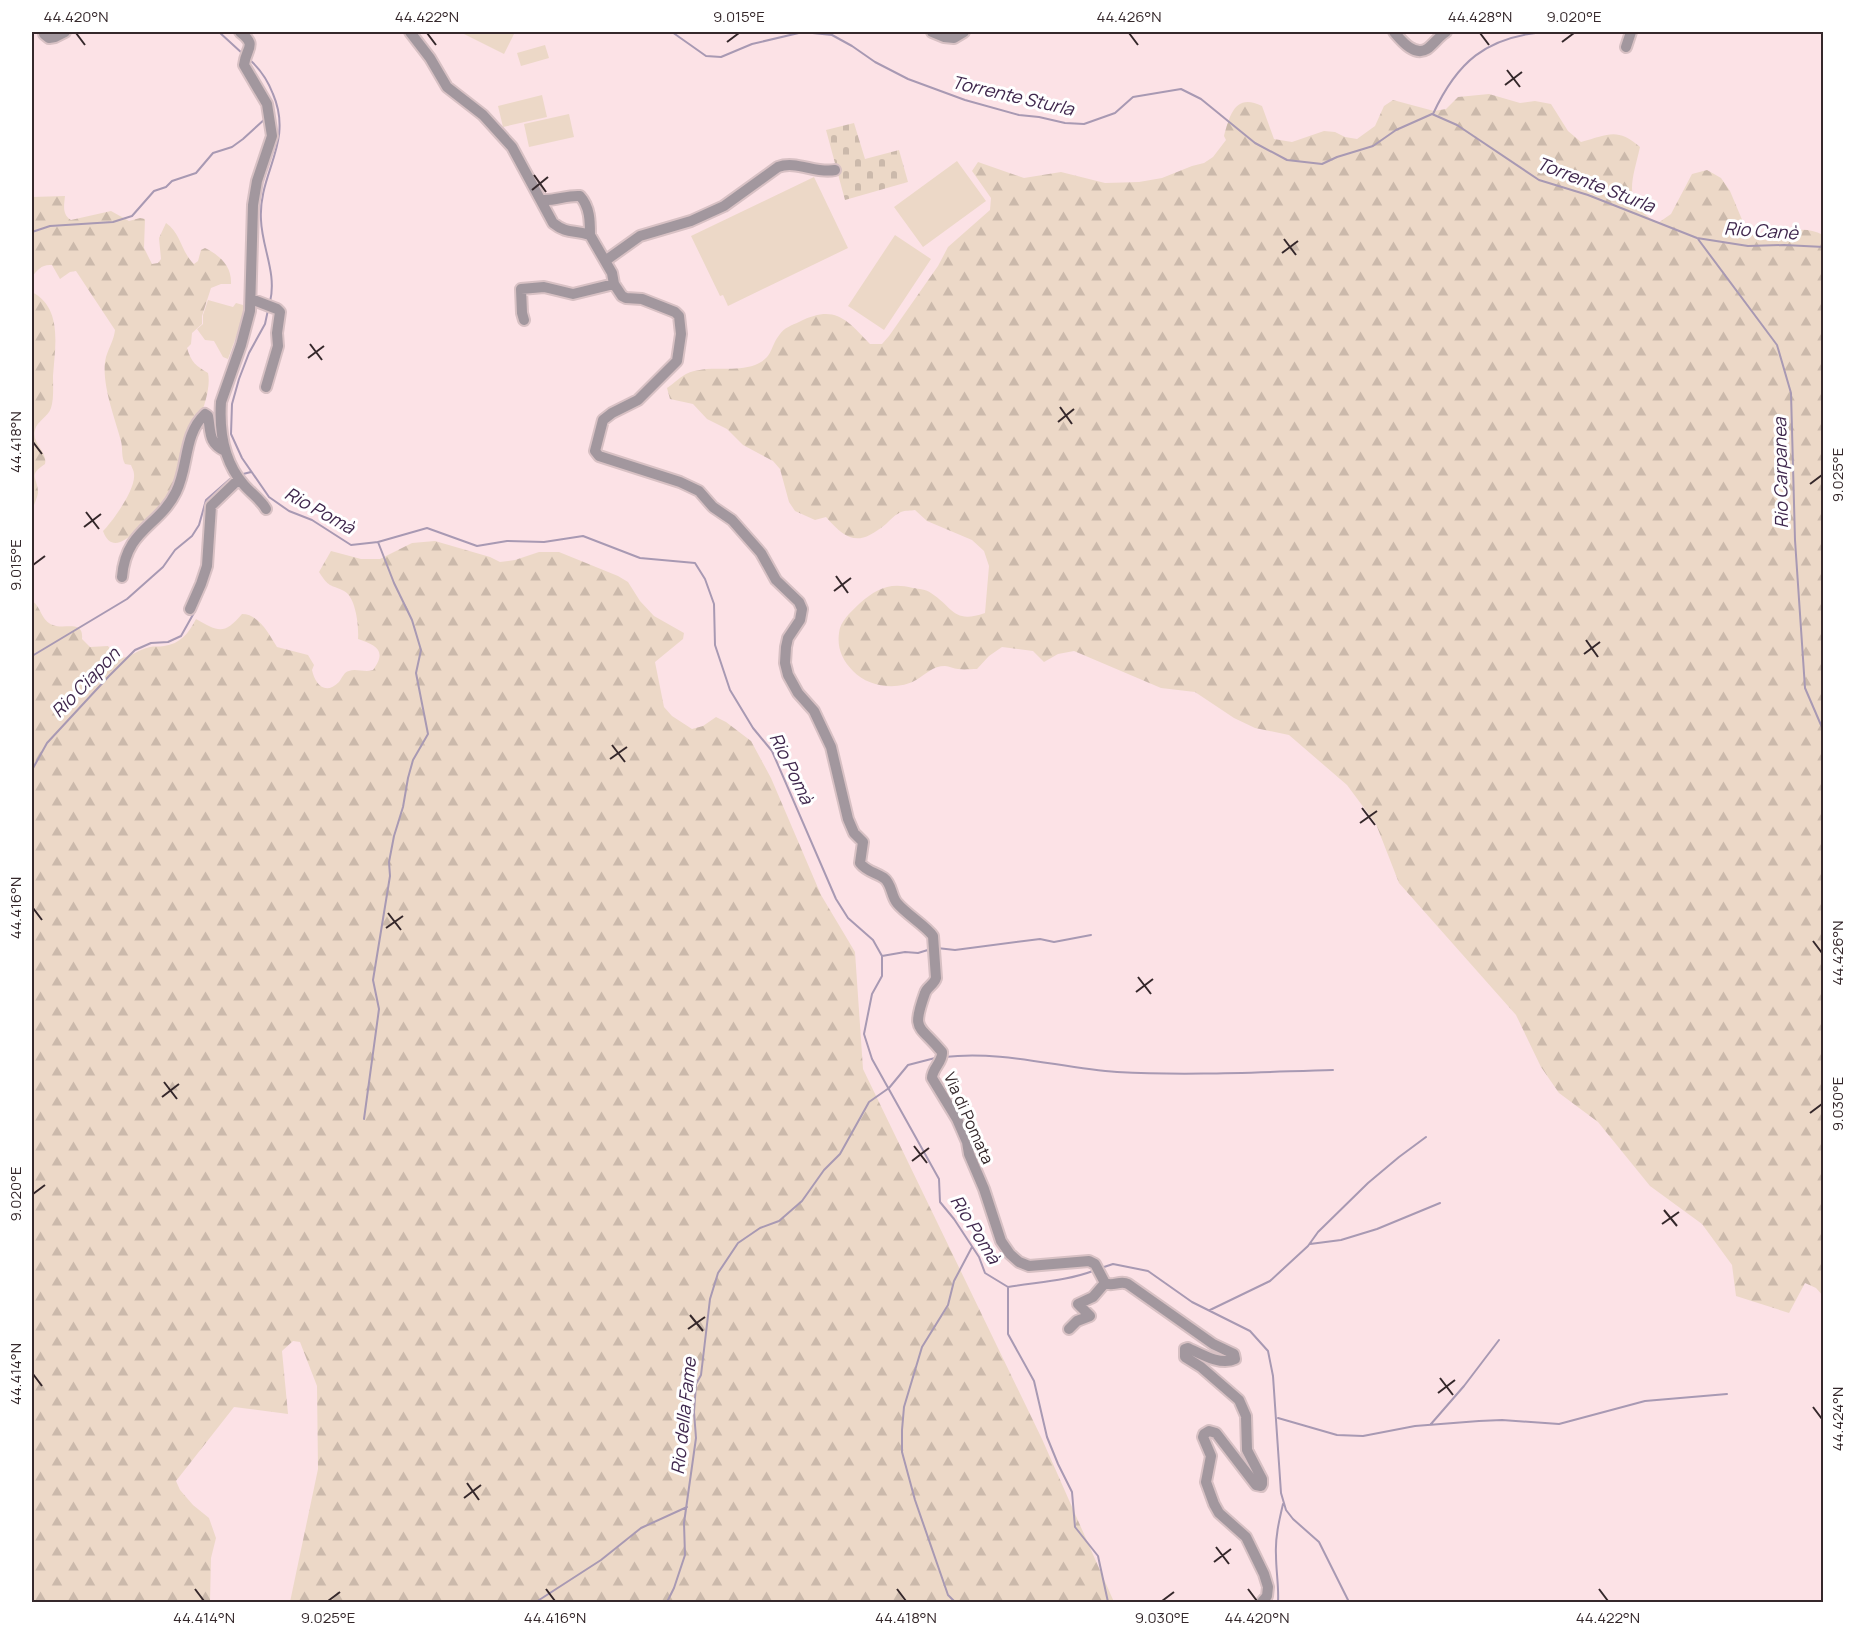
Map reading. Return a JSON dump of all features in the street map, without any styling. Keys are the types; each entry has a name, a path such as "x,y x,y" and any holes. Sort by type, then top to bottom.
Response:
{"street":[{"path":"44,32 49,38 65,32"},
{"path":"240,32 249,40 250,50 244,61 259,88 269,115 272,140 257,182 253,205 250,311 221,402 225,451 230,465 239,479 266,509"},
{"path":"410,32 430,58 447,87 483,115 512,147 553,223 563,230 590,235"},
{"path":"932,32 954,38 964,32"},
{"path":"1394,32 1407,46 1421,50 1428,48 1446,32"},
{"path":"1626,47 1630,32"},
{"path":"605,261 640,236 691,221 724,207 778,167 788,164 823,172 835,170"},
{"path":"524,320 521,289 544,287 573,294 614,284 612,273 590,235 590,218 586,203 580,196 553,201 542,200"},
{"name":"Via di Pomata","path":"614,284 624,297 642,299 678,314 681,326 679,357 638,400 603,420 595,451 598,456 680,482 699,491 709,503 739,526 761,553 776,580 799,602 802,609 800,620 788,638 786,647 785,663 788,675 798,693 814,711 831,747 848,819 854,833 863,842 860,863 868,872 885,879 899,906 930,932 936,958 936,982 925,992 918,1010 918,1022 923,1034 942,1052 932,1078 957,1119 967,1142 969,1154 984,1189 1001,1241 1015,1259 1029,1266 1086,1260 1095,1264 1103,1280"},
{"path":"251,299 277,309 280,314 278,342 266,387"},
{"path":"122,577 123,563 131,543 175,494 182,478 191,433 196,423 205,414 208,416 214,444 225,451"},
{"path":"190,609 207,566 211,506 239,479"},
{"path":"1069,1329 1077,1321 1090,1316 1078,1304 1093,1297 1103,1280 1111,1285 1121,1282 1128,1284 1212,1344 1234,1354 1234,1359 1230,1361 1214,1359 1188,1348 1185,1349 1184,1354 1239,1400 1246,1416 1247,1449 1262,1479 1262,1484 1256,1485 1216,1433 1209,1431 1205,1432 1203,1437 1211,1456 1206,1482 1216,1509 1246,1537 1264,1574 1268,1587 1267,1596 1262,1602"}],"green space":[{"path":"465,32 514,34 504,54 464,34"},
{"path":"545,45 549,58 521,66 517,53"},
{"path":"1489,94 1520,103 1535,101 1551,104 1568,131 1581,142 1612,134 1625,137 1640,147 1632,191 1638,207 1658,223 1671,214 1692,174 1707,170 1721,178 1730,191 1743,222 1753,235 1768,241 1795,230 1809,230 1823,235 1824,1297 1816,1288 1805,1283 1789,1313 1736,1296 1732,1265 1702,1224 1650,1186 1598,1122 1559,1093 1541,1067 1516,1015 1399,883 1376,824 1347,785 1289,735 1255,728 1234,718 1195,692 1161,688 1074,651 1058,654 1044,662 1033,651 1002,647 989,656 977,669 955,669 941,666 916,680 892,686 866,681 849,667 840,649 840,629 849,614 878,590 891,586 922,589 939,599 955,613 966,617 985,613 989,566 984,551 972,540 927,521 915,510 901,512 877,531 861,538 854,538 841,532 826,517 815,520 795,511 789,502 780,469 773,461 743,445 727,429 707,419 693,404 670,399 667,388 694,371 755,365 765,359 784,330 822,314 831,314 846,321 870,344 882,344 938,266 948,247 990,210 991,198 972,171 978,162 1024,178 1061,172 1105,183 1139,182 1162,178 1204,163 1213,157 1226,140 1224,136 1235,108 1246,102 1262,106 1274,139 1292,142 1324,131 1357,139 1375,126 1384,106 1393,100 1434,111 1446,109 1458,97"},
{"path":"542,95 547,117 503,127 498,106"},
{"path":"569,114 574,137 529,147 524,124"},
{"path":"854,123 865,159 899,150 908,182 845,200 826,130"},
{"path":"957,161 986,201 923,247 894,207"},
{"path":"814,177 848,248 728,306 723,295 720,296 691,236"},
{"path":"65,196 65,212 71,220 111,211 129,221 145,219 144,248 152,264 158,263 161,259 159,238 166,223 175,232 194,264 198,261 201,250 205,248 224,263 231,278 231,284 221,284 211,288 202,316 202,324 192,333 191,344 187,348 195,363 208,373 209,382 204,405 174,488 169,498 121,542 114,543 108,540 103,531 123,504 134,480 131,465 125,464 123,459 121,441 105,377 106,357 115,330 76,271 60,279 52,265 45,265 32,277 32,197"},
{"path":"895,235 931,259 884,330 848,306"},
{"path":"32,292 49,308 55,329 55,341 52,404 50,411 38,424 34,435 44,455 45,464 35,474 38,493 32,512"},
{"path":"208,300 233,307 236,303 243,305 246,310 228,359 223,357 214,341 205,340 197,329 203,324 203,315"},
{"path":"435,541 500,562 539,552 559,552 628,582 640,601 654,616 684,633 683,639 655,662 664,707 672,716 692,729 703,726 716,717 726,722 751,741 771,778 821,895 855,952 863,1069 1042,1439 1114,1602 290,1602 318,1469 317,1386 300,1342 293,1341 282,1351 288,1414 234,1407 176,1481 180,1490 193,1505 209,1518 216,1538 211,1558 210,1602 32,1602 32,601 49,623 57,626 77,627 82,633 82,639 90,647 108,646 118,659 150,647 175,643 187,633 196,619 210,627 221,629 226,628 242,614 248,615 254,617 263,626 277,647 308,655 314,665 312,670 318,684 329,688 339,682 347,672 373,670 379,658 378,649 358,639 356,613 348,594 328,583 319,572 331,551 361,559 380,559 412,543"}],"waterway":[{"name":"Rio Pomà","path":"219,32 243,54"},
{"name":"Torrente Sturla","path":"672,32 706,56 721,57 752,44 803,32 832,35 875,62 908,79 965,100 1019,115 1065,123 1084,124 1115,113 1133,97 1181,89 1201,99 1255,143 1287,160 1322,164 1373,146 1396,130 1432,114 1457,125 1539,180 1588,195 1697,238 1748,246 1824,247"},
{"path":"1433,114 1452,80 1476,55 1506,40 1544,32"},
{"name":"Rio Pomà","path":"250,60 269,84 278,112 280,128 265,187 261,220 272,281 270,302"},
{"path":"32,232 50,226 113,222 132,216 154,191 166,187 172,181 196,173 213,153 232,147 266,118"},
{"name":"Rio Carpanea","path":"1698,239 1777,345 1791,393 1795,540 1805,688 1824,732"},
{"name":"Rio Pomà","path":"268,310 265,324 249,353 239,379 232,404 231,434 242,458 269,497 289,511 312,520 351,545 378,542 427,528 477,546 507,541 544,542 583,536 640,558 695,563 705,579 714,604 715,645 730,690 753,728 772,751 836,899 848,918 873,940 882,956 882,976 872,994 864,1034 872,1059 939,1179 940,1202 979,1257 985,1273 1008,1287 1062,1279 1093,1271"},
{"path":"243,474 251,472"},
{"path":"32,656 127,599 163,567 175,550 192,536 199,525 206,500 230,479"},
{"path":"364,1119 379,1009 373,980 390,876 389,862 413,760 428,734 416,673 421,650 412,620 378,542"},
{"name":"Rio Ciapon","path":"201,597 209,577"},
{"name":"Rio Ciapon","path":"32,770 47,743 135,650 151,643 168,642 181,636 195,611"},
{"path":"937,948 955,950 1040,939 1054,942 1091,935"},
{"path":"882,956 905,952 918,953 931,949"},
{"path":"944,1057 988,1056 1095,1070 1171,1074 1333,1070"},
{"name":"Rio della Fame","path":"667,1602 685,1555 684,1523 696,1438 694,1412 696,1384 701,1375 710,1299 718,1273 738,1243 760,1228 779,1221 802,1201 824,1170 840,1154 869,1102 889,1088 908,1065 939,1057"},
{"path":"1210,1310 1270,1281 1308,1246 1318,1232 1368,1183 1426,1137"},
{"path":"1310,1244 1341,1240 1377,1229 1440,1203"},
{"path":"955,1602 948,1595 915,1500 902,1452 902,1430 904,1407 922,1347 948,1305 954,1281 972,1247"},
{"name":"Rio Pomà","path":"1101,1268 1113,1264 1148,1271 1192,1302 1250,1331 1268,1351 1273,1376 1281,1493 1286,1510 1319,1542 1349,1602"},
{"path":"1008,1287 1008,1334 1034,1381 1047,1437 1072,1492 1075,1527 1098,1556 1108,1602"},
{"path":"1431,1424 1499,1340"},
{"path":"1278,1418 1337,1435 1363,1436 1415,1426 1479,1421 1502,1420 1559,1424 1645,1401 1727,1394"},
{"path":"1278,1602 1276,1542 1283,1504"},
{"path":"536,1602 601,1560 641,1528 687,1507"}],"water label":[{"name":"Rio Canè","path":"1761,230"}]}
